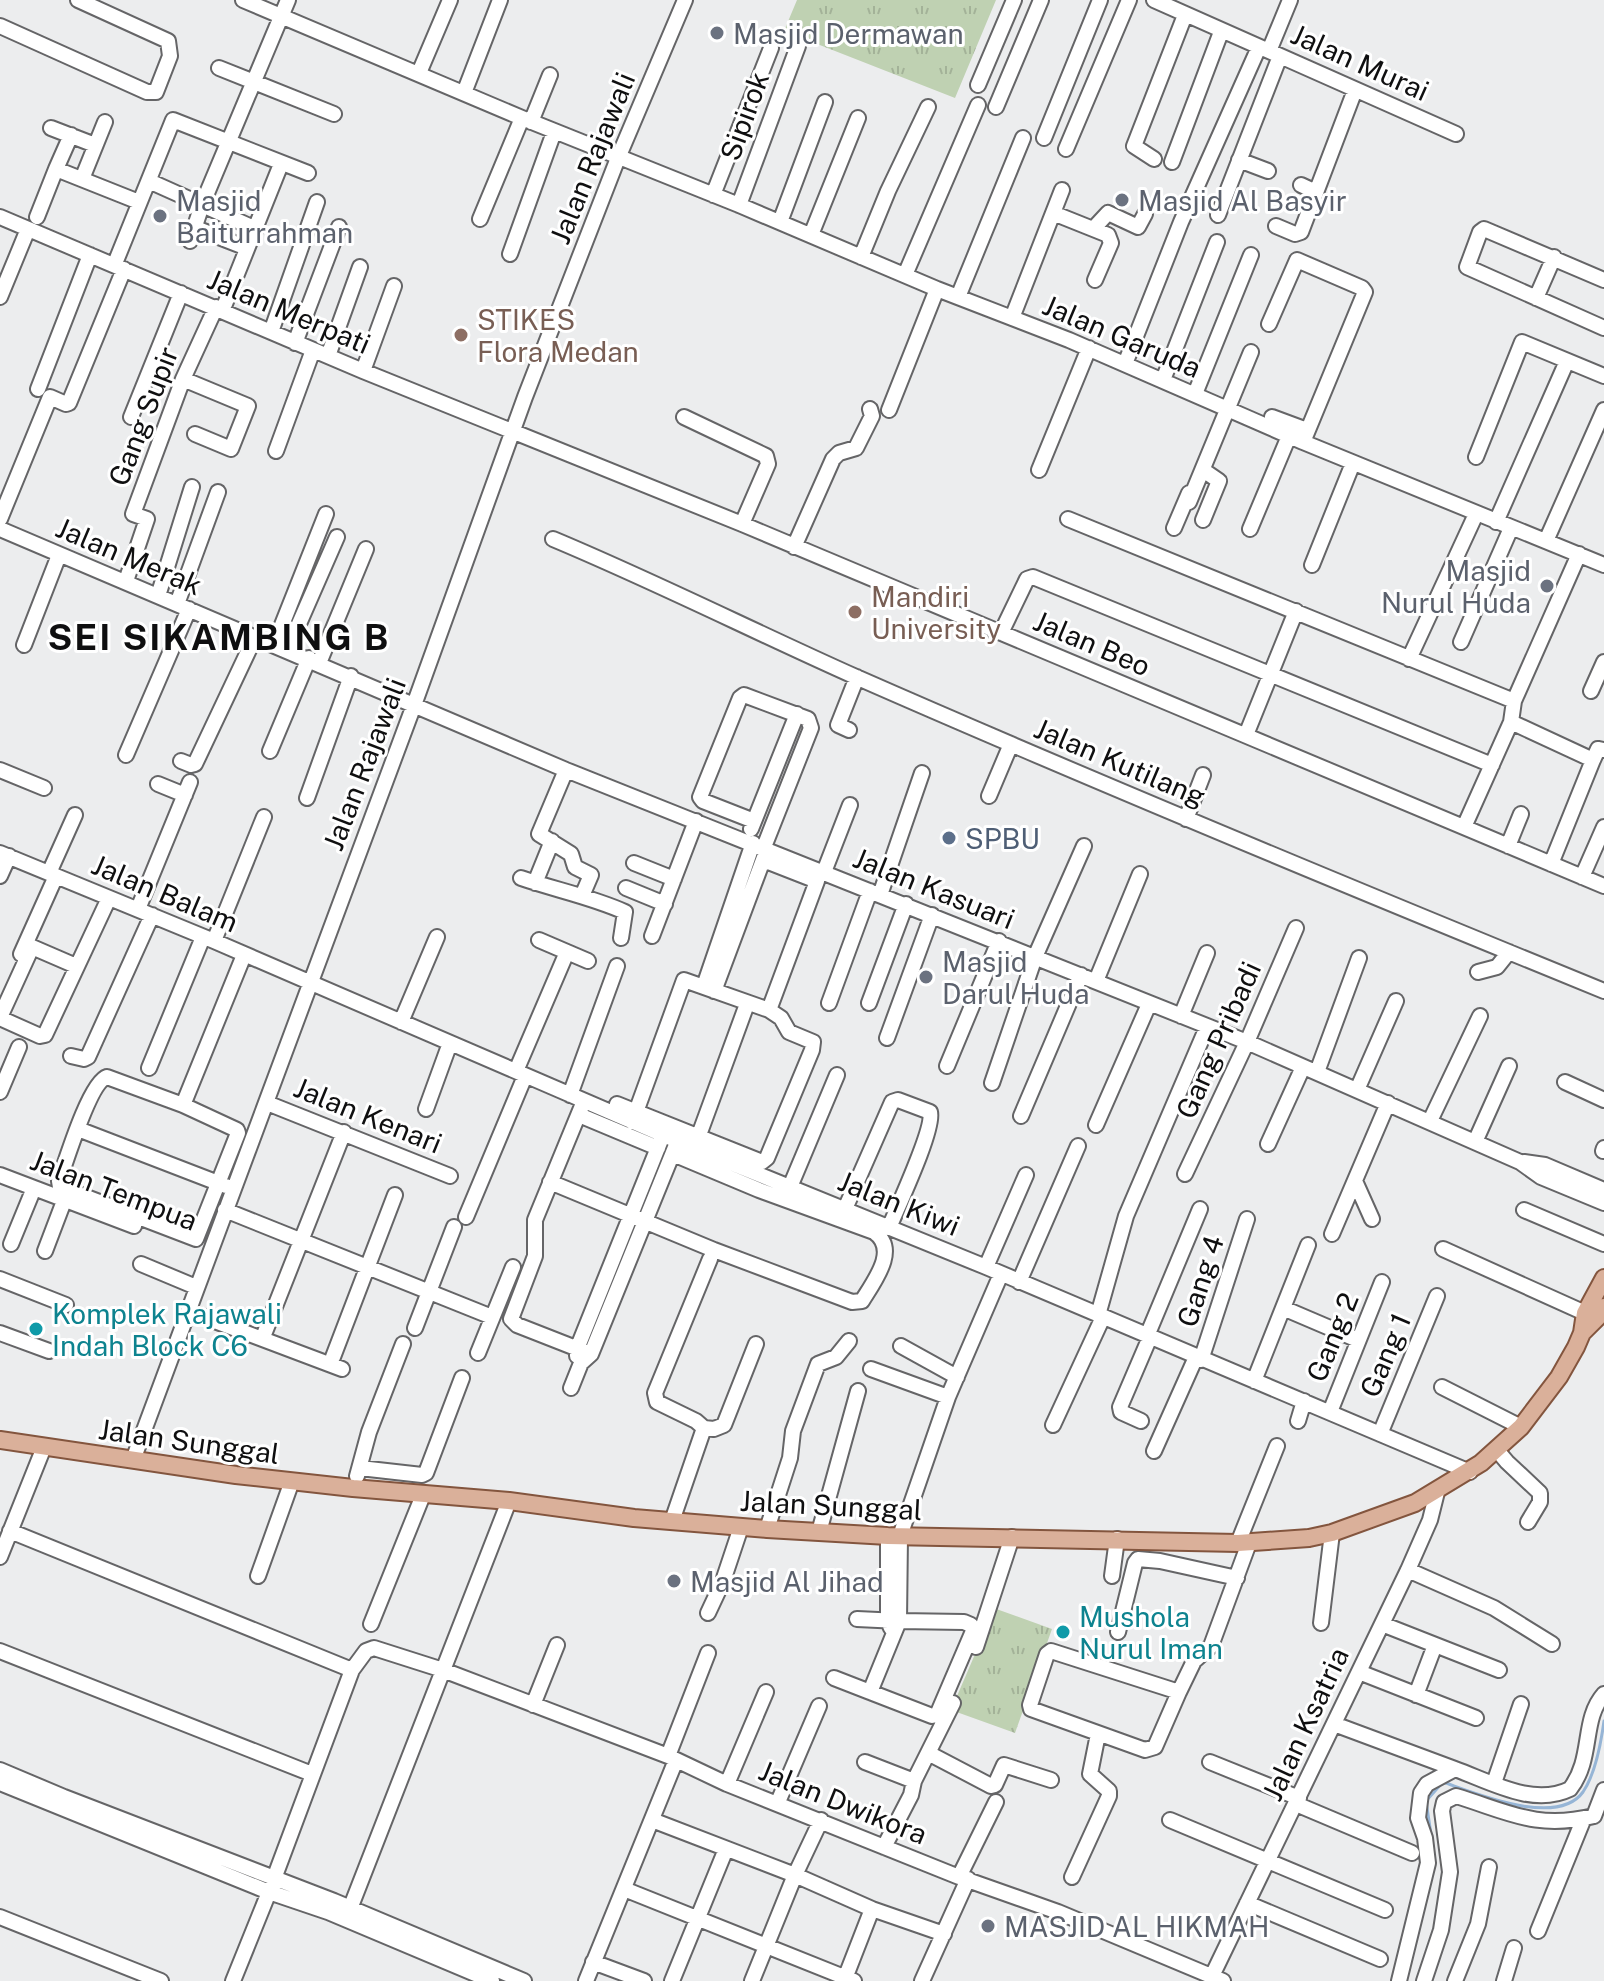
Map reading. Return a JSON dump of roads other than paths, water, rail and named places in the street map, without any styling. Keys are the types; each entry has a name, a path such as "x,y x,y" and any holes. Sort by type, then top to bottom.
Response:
{"main road":[{"name":"Jalan Sunggal","path":"1582,1333 1585,1313 1604,1278"},
{"name":"Jalan Sunggal","path":"0,1440 292,1481 741,1527 894,1536 1243,1543 1332,1533 1415,1503 1470,1472 1521,1427 1559,1377 1582,1333 1604,1307"}],"street":[{"path":"0,26 147,92 156,92 170,56 168,41 78,0"},
{"name":"Jalan Garuda","path":"243,0 554,132 1089,348 1299,436 1353,463 1604,565"},
{"path":"247,248 191,234 288,0"},
{"path":"419,73 450,0"},
{"path":"464,93 500,0"},
{"name":"Jalan Rajawali","path":"133,1460 414,705 525,397 618,158 685,0"},
{"path":"978,85 1014,0"},
{"path":"996,107 1041,0"},
{"path":"1044,138 1100,0"},
{"path":"1066,149 1129,0"},
{"name":"Jalan Murai","path":"1154,0 1456,134"},
{"path":"1125,364 1181,222 1269,51 1290,0"},
{"path":"1154,159 1134,146 1185,15"},
{"path":"1172,162 1221,32"},
{"name":"Sipirok","path":"739,205 798,46"},
{"path":"713,195 771,48"},
{"path":"1218,215 1239,160 1269,51"},
{"path":"219,68 334,114"},
{"path":"480,219 550,75"},
{"path":"1276,226 1300,233 1355,90"},
{"path":"780,222 825,102"},
{"path":"905,275 978,105"},
{"path":"861,257 928,107"},
{"path":"811,235 858,118"},
{"path":"0,519 50,397 69,403 120,265 139,202 172,120 308,173"},
{"path":"82,179 105,122"},
{"path":"51,128 95,145"},
{"path":"510,254 554,132"},
{"path":"0,297 71,135"},
{"path":"958,297 1023,138"},
{"path":"1239,160 1268,171"},
{"name":"Gang Supir","path":"126,581 147,519 133,514 183,379 256,229 281,164"},
{"path":"56,169 139,202"},
{"path":"149,181 256,229"},
{"path":"1301,185 1316,192"},
{"path":"1012,318 1062,190"},
{"path":"271,332 317,202"},
{"path":"1053,213 1108,235 1111,243 1095,280"},
{"path":"1094,228 1108,213 1138,227 1145,214"},
{"name":"Jalan Merpati","path":"0,217 33,223 90,255 181,293 220,305 295,343 515,431"},
{"path":"295,343 339,227"},
{"path":"1604,280 1486,229 1480,232 1468,269 1604,328"},
{"path":"1163,380 1217,242"},
{"path":"38,389 90,255"},
{"path":"1195,394 1251,255"},
{"path":"1536,298 1554,257"},
{"path":"1250,529 1299,436 1365,292 1297,260 1269,324"},
{"path":"328,356 360,267"},
{"path":"363,371 394,286"},
{"path":"889,410 937,289"},
{"path":"131,417 181,293"},
{"path":"1476,457 1522,342 1604,376"},
{"path":"1039,470 1089,348"},
{"path":"276,451 313,350"},
{"path":"1174,528 1251,352"},
{"path":"1496,522 1567,361"},
{"path":"183,379 248,406 231,449 195,434"},
{"path":"1189,502 1226,408"},
{"path":"794,547 833,459 839,453 856,448 872,416 870,409"},
{"path":"1546,541 1604,410"},
{"path":"684,417 766,456 768,464 742,524"},
{"path":"1272,417 1299,436"},
{"name":"Jalan Beo","path":"515,431 1604,886"},
{"path":"1312,565 1353,463"},
{"path":"1203,470 1219,481 1203,520"},
{"path":"158,596 192,487"},
{"path":"126,755 183,606 218,492"},
{"path":"281,647 326,514"},
{"path":"1409,659 1476,514"},
{"path":"1068,519 1514,701"},
{"path":"1461,642 1511,528"},
{"name":"Jalan Merak","path":"0,529 414,705"},
{"path":"281,647 337,537"},
{"name":"Jalan Kutilang","path":"553,539 1011,744 1604,991"},
{"path":"270,751 366,549"},
{"path":"1464,827 1511,722 1514,701 1579,554"},
{"path":"24,645 59,555"},
{"path":"1001,633 1027,579 1033,577 1492,765"},
{"path":"1246,735 1296,611"},
{"path":"181,761 195,764 255,637"},
{"path":"1591,691 1604,662"},
{"path":"307,798 351,676"},
{"path":"849,730 838,723 857,677"},
{"path":"709,988 759,848 811,728 808,719 741,696 700,795 703,801 754,821"},
{"name":"Jalan Kasuari","path":"414,705 566,770 1247,1042 1430,1121 1520,1162 1541,1177 1604,1203"},
{"path":"769,1010 817,881 759,848 754,821 797,714"},
{"path":"1511,722 1598,755 1551,864"},
{"path":"989,796 1011,744"},
{"path":"0,770 44,788"},
{"path":"566,770 539,834 571,854 575,867 591,875 582,896"},
{"path":"829,1003 922,773"},
{"path":"1186,819 1203,775"},
{"path":"71,1056 84,1059 91,1052 145,912 187,789 158,784"},
{"path":"824,872 850,805"},
{"path":"1508,846 1521,814"},
{"path":"0,1002 75,815"},
{"path":"149,1068 264,817"},
{"path":"652,936 696,821"},
{"path":"1582,877 1604,827"},
{"path":"552,841 528,880 625,912 621,938"},
{"path":"992,1083 1035,957 1084,846"},
{"path":"0,876 4,855"},
{"name":"Jalan Balam","path":"4,855 309,983"},
{"path":"634,863 674,879"},
{"path":"1021,1116 1140,874"},
{"path":"626,888 665,904"},
{"path":"76,966 32,947 1,1015 2,1019 44,1037 109,898"},
{"path":"869,1003 906,904"},
{"path":"887,1038 932,915"},
{"name":"Gang Pribadi","path":"1185,1174 1296,928"},
{"path":"401,1022 437,937"},
{"path":"539,940 588,961"},
{"path":"947,1066 999,941"},
{"path":"415,1328 567,952"},
{"path":"1478,972 1497,967 1509,952"},
{"path":"1181,1016 1207,953"},
{"path":"183,1105 244,955"},
{"path":"1268,1144 1310,1070 1359,958"},
{"path":"570,1095 617,966"},
{"path":"617,1104 634,1117 696,1143 758,1162 767,1158 813,1042 789,1032 781,1018 769,1010 684,980 634,1117"},
{"name":"Jalan Kiwi","path":"309,983 570,1095 582,1108 634,1117 668,1145 696,1143 790,1187 1470,1472"},
{"path":"1357,1090 1396,1001"},
{"path":"696,1143 747,1004"},
{"path":"1096,1125 1149,1004"},
{"path":"1430,1121 1480,1016"},
{"path":"1053,1425 1100,1316 1126,1216 1207,1027"},
{"path":"426,1109 450,1043"},
{"path":"0,1092 19,1047"},
{"path":"1475,1142 1509,1066"},
{"path":"790,1187 837,1075"},
{"path":"104,1077 183,1105 238,1131 199,1235 193,1238 60,1187 59,1181 78,1129 98,1082 104,1077"},
{"path":"1565,1082 1604,1100"},
{"path":"845,1209 892,1102 898,1100 930,1112 921,1150 889,1228"},
{"name":"Jalan Kenari","path":"267,1103 450,1176"},
{"path":"1332,1234 1388,1103"},
{"path":"550,1182 852,1302 862,1301 887,1248 884,1238 874,1232 759,1190 668,1145 582,1108 550,1182 534,1226 535,1256 511,1319 517,1325 583,1355"},
{"path":"78,1129 234,1189"},
{"path":"265,1332 344,1132"},
{"path":"571,1388 630,1216 668,1145"},
{"path":"583,1355 645,1222 668,1145"},
{"path":"1019,1282 1078,1146"},
{"name":"Jalan Kasuari","path":"1520,1162 1545,1165 1604,1190"},
{"name":"Jalan Tempua","path":"0,1175 209,1253"},
{"path":"986,1267 1026,1175"},
{"path":"1355,1181 1372,1219"},
{"path":"11,1244 34,1188"},
{"path":"188,1311 338,1363 395,1195"},
{"path":"45,1251 64,1201"},
{"path":"1141,1421 1121,1412 1120,1407 1200,1209"},
{"path":"225,1210 492,1317"},
{"path":"1524,1210 1604,1244"},
{"name":"Gang 4","path":"1154,1451 1198,1358 1247,1219"},
{"path":"1254,1381 1308,1245"},
{"path":"1443,1249 1585,1313"},
{"path":"710,1259 655,1398 657,1402 704,1428 714,1429 724,1425 756,1344"},
{"path":"141,1264 196,1287"},
{"path":"478,1353 513,1267"},
{"path":"870,1692 893,1625 894,1536 948,1397 1001,1274"},
{"path":"0,1279 66,1305"},
{"name":"Gang 2","path":"1330,1412 1382,1282"},
{"name":"Gang 1","path":"1380,1434 1437,1296"},
{"path":"1283,1308 1358,1340"},
{"path":"0,1333 49,1351"},
{"path":"767,1529 790,1458 793,1431 818,1364 836,1357 849,1341"},
{"path":"353,1488 369,1432 403,1344"},
{"path":"901,1346 957,1377"},
{"path":"871,1369 948,1397"},
{"path":"360,1468 426,1473 462,1378"},
{"path":"1442,1387 1521,1427"},
{"path":"819,1532 858,1391"},
{"path":"1298,1421 1304,1401"},
{"path":"672,1521 704,1428"},
{"path":"1179,1692 1051,1651 1047,1654 1030,1705 1031,1709 1145,1750 1157,1744 1194,1661 1211,1646 1237,1578 1243,1543 1277,1446"},
{"path":"0,1557 44,1447"},
{"path":"1496,1449 1540,1493 1540,1502 1528,1522"},
{"path":"258,1576 292,1481"},
{"name":"Jalan Ksatria","path":"1218,1979 1247,1903 1408,1570 1430,1520 1437,1492"},
{"path":"371,1624 423,1495"},
{"path":"348,1914 509,1501"},
{"path":"708,1613 723,1581 741,1527"},
{"path":"10,1531 352,1670 233,1981"},
{"path":"1321,1623 1332,1533"},
{"path":"884,1847 949,1714 986,1621 1012,1537"},
{"path":"1112,1576 1117,1539"},
{"path":"1118,1632 1136,1560 1160,1561 1237,1578"},
{"path":"1408,1570 1494,1608 1552,1644"},
{"path":"834,1678 932,1716 937,1715 973,1631 971,1625 964,1622 893,1625 857,1619"},
{"path":"1382,1624 1499,1670"},
{"path":"533,1705 557,1645"},
{"path":"1416,1695 1435,1645"},
{"name":"Jalan Dwikora","path":"352,1670 366,1651 374,1648 443,1670 672,1758 727,1784 1058,1912 1218,1979"},
{"path":"0,1651 312,1774"},
{"path":"586,1981 652,1820 708,1653"},
{"path":"1359,1672 1476,1718"},
{"path":"727,1784 766,1692"},
{"path":"1334,1724 1522,1793 1545,1797 1570,1789 1585,1765 1593,1713 1604,1694"},
{"path":"1494,1783 1521,1704"},
{"path":"778,1802 819,1706"},
{"path":"1072,1877 1109,1796 1109,1791 1090,1774 1098,1734"},
{"path":"930,1754 991,1786 995,1785 1004,1765 1051,1780"},
{"path":"865,1762 914,1781"},
{"path":"1210,1762 1412,1853"},
{"path":"1399,1981 1428,1863 1425,1838 1418,1818 1421,1793 1427,1784 1455,1769"},
{"path":"0,1770 62,1802"},
{"path":"0,1783 62,1802 348,1914 495,1978 524,1981"},
{"path":"1538,1931 1594,1818 1604,1790"},
{"path":"1424,1981 1441,1930 1450,1872 1442,1811 1444,1802 1456,1796 1532,1821 1594,1818"},
{"path":"922,1981 996,1802"},
{"path":"652,1820 795,1875 872,1909 944,1934"},
{"path":"752,1981 821,1820"},
{"path":"1170,1820 1385,1910"},
{"path":"672,1981 726,1849"},
{"path":"1455,1981 1478,1924 1489,1867"},
{"path":"624,1889 848,1980 872,1909"},
{"path":"1247,1903 1380,1959"},
{"path":"0,1917 161,1981"},
{"path":"1504,1981 1514,1948"},
{"path":"593,1962 644,1981"}],"waterway":[{"path":"1432,1841 1426,1801 1443,1782 1515,1805 1555,1807 1571,1802 1583,1792 1591,1776 1604,1721"}],"place":[{"name":"Masjid Dermawan","path":"717,33"},
{"name":"Masjid Al Basyir","path":"1122,200"},
{"name":"Masjid Baiturrahman","path":"160,216"},
{"name":"STIKES Flora Medan","path":"461,335"},
{"name":"Masjid Nurul Huda","path":"1547,586"},
{"name":"Mandiri University","path":"855,612"},
{"name":"SPBU","path":"949,838"},
{"name":"Masjid Darul Huda","path":"926,977"},
{"name":"Komplek Rajawali Indah Block C6","path":"36,1329"},
{"name":"Masjid Al Jihad","path":"674,1581"},
{"name":"Mushola Nurul Iman","path":"1063,1632"},
{"name":"MASJID AL HIKMAH","path":"988,1926"}],"district":[{"name":"SEI SIKAMBING B","path":"219,637"}]}
